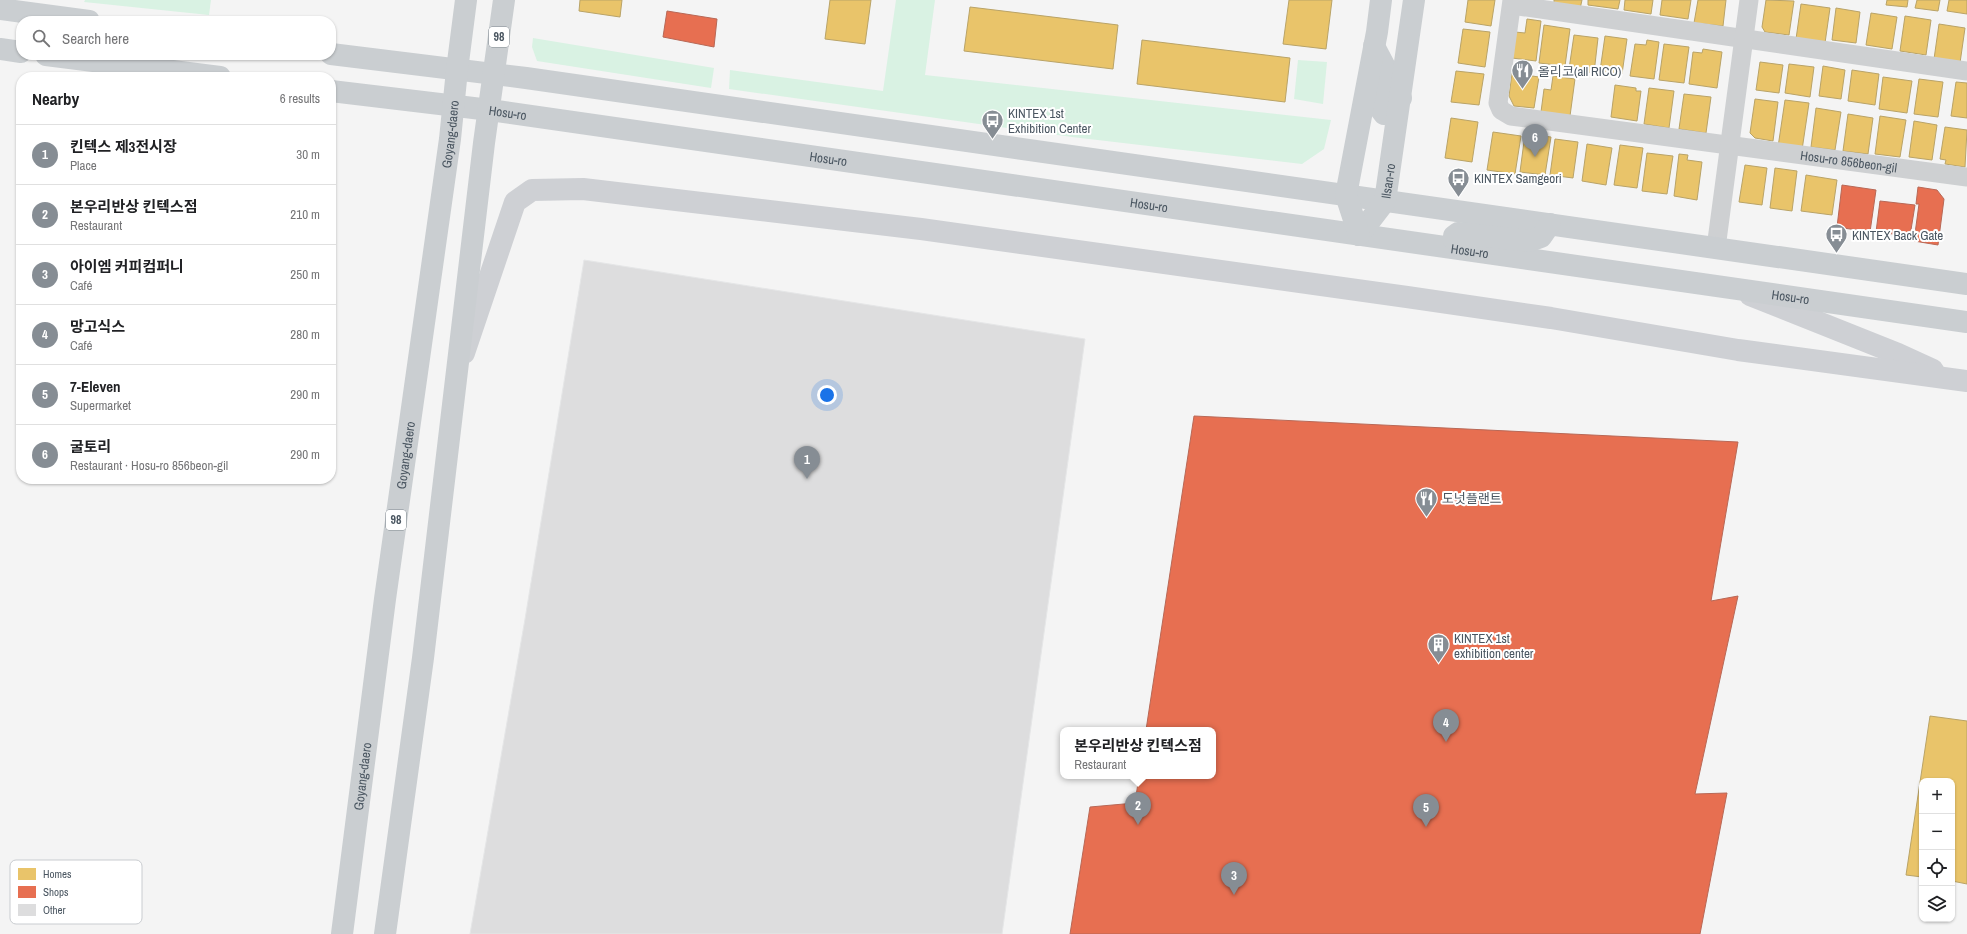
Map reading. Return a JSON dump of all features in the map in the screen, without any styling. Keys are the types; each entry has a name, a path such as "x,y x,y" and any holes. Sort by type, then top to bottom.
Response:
{"main road":[{"name":"Goyang-daero","path":"342,934 385,599 454,106 466,0"},
{"name":"98","path":"385,934 423,658 484,143 490,110 504,0"},
{"path":"1359,235 1346,195 1374,46 1381,0"},
{"name":"Ilsan-ro","path":"1359,235 1386,201 1414,0"},
{"path":"0,9 52,16"},
{"path":"1374,46 1385,67 1380,104 1381,110 1384,114 1389,113 1401,98"},
{"path":"0,49 16,51"},
{"path":"336,55 494,74 1967,284"},
{"path":"86,60 180,72"},
{"name":"Hosu-ro","path":"336,92 490,110 1967,322"},
{"path":"457,375 515,202 532,190 583,189 921,229 1551,318 1738,350 1962,381"},
{"path":"1463,249 1454,240 1454,236 1458,233 1530,241 1541,237 1550,224"},
{"path":"1735,289 1962,381"}],"street":[{"path":"1716,248 1749,0"},
{"path":"1512,3 1744,39 1967,71"},
{"name":"Hosu-ro 856beon-gil","path":"1512,3 1498,103 1501,110 1511,116 1967,177"}],"green space":[{"path":"85,0 211,0 209,15 84,2"},
{"path":"896,0 935,0 925,75 1331,120 1324,149 1302,164 1072,137 729,89 730,70 883,91"},
{"path":"533,38 714,68 711,88 537,61 532,47"},
{"path":"1298,60 1327,62 1323,104 1294,99"}],"building: Homes":[{"path":"580,0 622,0 620,17 579,11"},
{"path":"830,0 871,0 865,44 825,39"},
{"path":"1289,0 1332,0 1326,49 1283,44"},
{"path":"1468,0 1495,0 1491,26 1465,22"},
{"path":"1554,0 1582,0 1580,9 1554,5"},
{"path":"1588,0 1620,0 1618,9 1588,5"},
{"path":"1625,0 1653,0 1651,14 1624,10"},
{"path":"1662,0 1691,0 1688,19 1660,15"},
{"path":"1698,0 1726,0 1723,26 1694,23"},
{"path":"1766,0 1794,1 1789,35 1765,32 1762,27"},
{"path":"1887,0 1908,0 1907,7 1886,5"},
{"path":"1917,0 1940,0 1938,11 1915,8"},
{"path":"1949,0 1967,0 1967,14 1947,11"},
{"path":"1801,4 1830,8 1825,43 1796,39"},
{"path":"970,7 1118,25 1113,69 964,51"},
{"path":"1836,8 1860,12 1856,43 1832,40"},
{"path":"1871,13 1897,17 1892,49 1866,45"},
{"path":"1905,16 1931,20 1926,55 1900,51"},
{"path":"1527,19 1541,21 1536,61 1512,58 1515,32 1525,33"},
{"path":"1939,24 1965,28 1960,63 1934,59"},
{"path":"1544,25 1570,29 1565,66 1539,63"},
{"path":"1463,29 1490,32 1485,67 1458,63"},
{"path":"1574,35 1598,38 1594,73 1569,69"},
{"path":"1605,36 1627,39 1622,74 1600,71"},
{"path":"1142,40 1290,58 1285,102 1137,84"},
{"path":"1647,40 1659,42 1654,79 1630,76 1635,44 1646,45"},
{"path":"1664,44 1689,47 1684,83 1659,80"},
{"path":"1703,49 1722,52 1717,88 1689,84 1693,52 1702,53"},
{"path":"1760,62 1783,65 1779,93 1756,90"},
{"path":"1789,64 1814,67 1810,97 1785,93"},
{"path":"1823,66 1845,70 1841,99 1819,96"},
{"path":"1852,70 1879,74 1875,105 1848,101"},
{"path":"1456,71 1484,74 1479,105 1451,102"},
{"path":"1512,73 1539,77 1534,108 1514,106 1509,96"},
{"path":"1553,76 1575,79 1570,116 1541,112 1544,89 1551,90"},
{"path":"1883,77 1912,81 1907,113 1879,109"},
{"path":"1919,79 1943,82 1938,117 1914,114"},
{"path":"1956,82 1967,83 1967,118 1951,116"},
{"path":"1615,85 1636,88 1636,91 1641,91 1637,121 1611,117"},
{"path":"1649,88 1674,91 1669,128 1644,124"},
{"path":"1684,94 1711,97 1706,133 1679,129"},
{"path":"1755,99 1778,102 1773,141 1755,138 1750,133"},
{"path":"1785,100 1809,103 1802,150 1778,147"},
{"path":"1816,108 1841,112 1835,150 1811,147"},
{"path":"1848,114 1873,118 1868,154 1843,151"},
{"path":"1880,116 1906,120 1900,157 1875,154"},
{"path":"1451,118 1478,122 1472,162 1445,158"},
{"path":"1914,121 1937,125 1932,160 1909,157"},
{"path":"1945,127 1967,130 1965,167 1945,164 1946,160 1940,159"},
{"path":"1493,132 1521,136 1515,174 1487,170"},
{"path":"1525,134 1551,137 1545,175 1520,172"},
{"path":"1555,139 1578,142 1573,178 1550,175"},
{"path":"1587,144 1612,148 1606,185 1582,181"},
{"path":"1620,145 1643,148 1637,188 1614,185"},
{"path":"1647,153 1673,156 1667,194 1642,191"},
{"path":"1679,154 1688,155 1687,160 1702,162 1697,200 1674,196"},
{"path":"1745,165 1767,168 1762,205 1739,202"},
{"path":"1775,168 1797,171 1792,211 1770,208"},
{"path":"1806,175 1837,180 1832,215 1801,211"},
{"path":"1930,716 1967,721 1967,884 1955,882 1955,778 1921,778"},
{"path":"1919,789 1919,877 1906,875"}],"building: Shops":[{"path":"667,11 717,19 714,47 663,37"},
{"path":"1842,185 1876,190 1870,232 1837,227"},
{"path":"1918,187 1937,190 1944,199 1938,245 1914,241 1919,204 1916,204"},
{"path":"1880,201 1915,205 1910,236 1876,232"},
{"name":"KINTEX 1st exhibition center","path":"1194,416 1738,442 1711,601 1738,596 1695,794 1727,793 1700,934 1070,934 1090,807 1135,803 1139,779 1216,779 1216,727 1146,727"}],"building: Other":[{"path":"584,260 1085,339 1002,934 470,934 525,619"}],"place":[{"name":"올리코(all RICO)","path":"1523,90"},
{"name":"KINTEX 1st Exhibition Center","path":"992,140"},
{"name":"굴토리","path":"1535,157"},
{"name":"KINTEX Samgeori","path":"1458,198"},
{"name":"KINTEX Back Gate","path":"1837,254"},
{"name":"킨텍스 제3전시장","path":"807,479"},
{"name":"도넛플랜트","path":"1426,518"},
{"name":"KINTEX 1st exhibition center","path":"1439,664"},
{"name":"망고식스","path":"1446,742"},
{"name":"본우리반상 킨텍스점","path":"1138,825"},
{"name":"7-Eleven","path":"1426,827"},
{"name":"아이엠 커피컴퍼니","path":"1234,895"}]}
